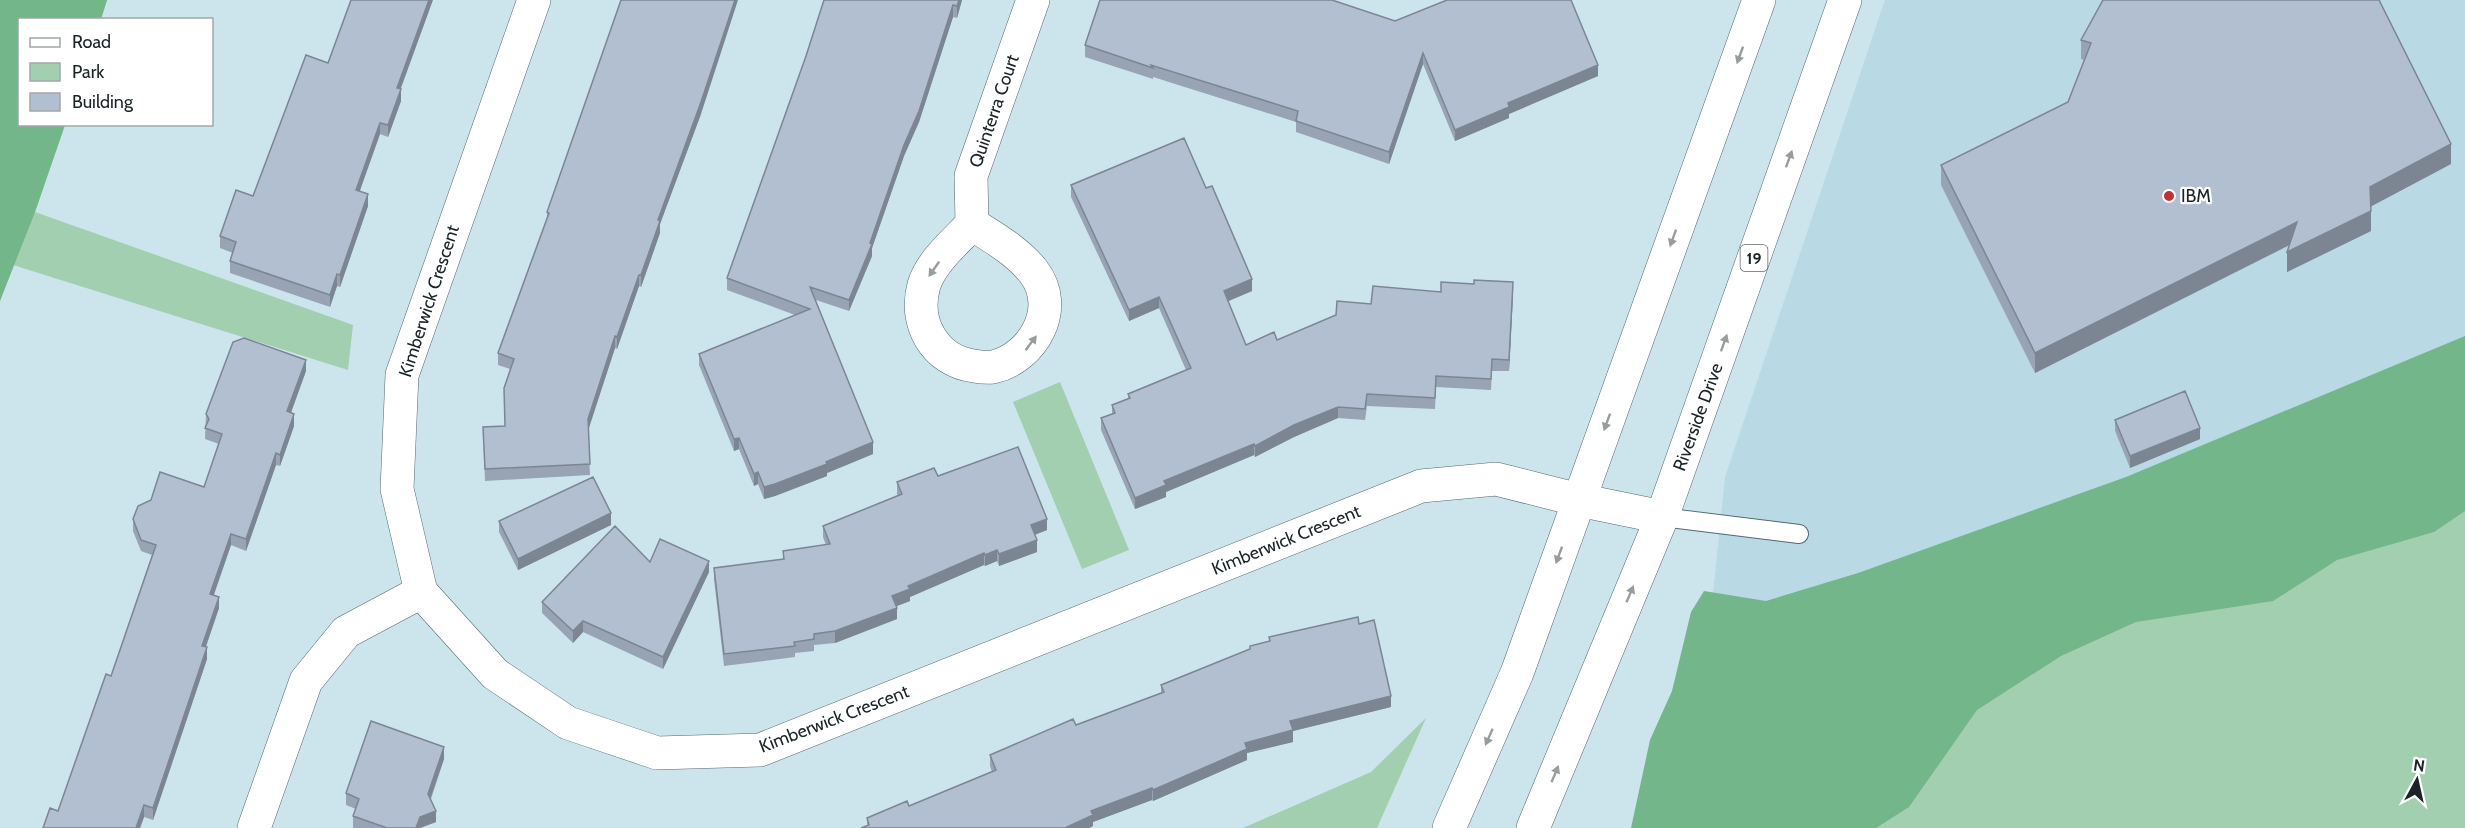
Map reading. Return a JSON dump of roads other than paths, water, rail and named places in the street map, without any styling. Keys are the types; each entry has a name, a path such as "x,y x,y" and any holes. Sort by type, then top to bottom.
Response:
{"street":[{"name":"Kimberwick Crescent","path":"534,0 402,375 397,489 421,592 495,674 568,723 657,753 760,750 1421,486 1496,479 1579,500 1662,517"},
{"name":"Quinterra Court","path":"972,224 971,176 1033,0"},
{"path":"1449,828 1517,673 1760,0"},
{"name":"Riverside Drive","path":"1533,828 1662,517 1845,0"},
{"path":"254,828 306,681 346,632 421,592"}],"lane":[{"path":"1662,517 1799,534"}],"place":[{"name":"IBM","path":"2169,196"}]}
